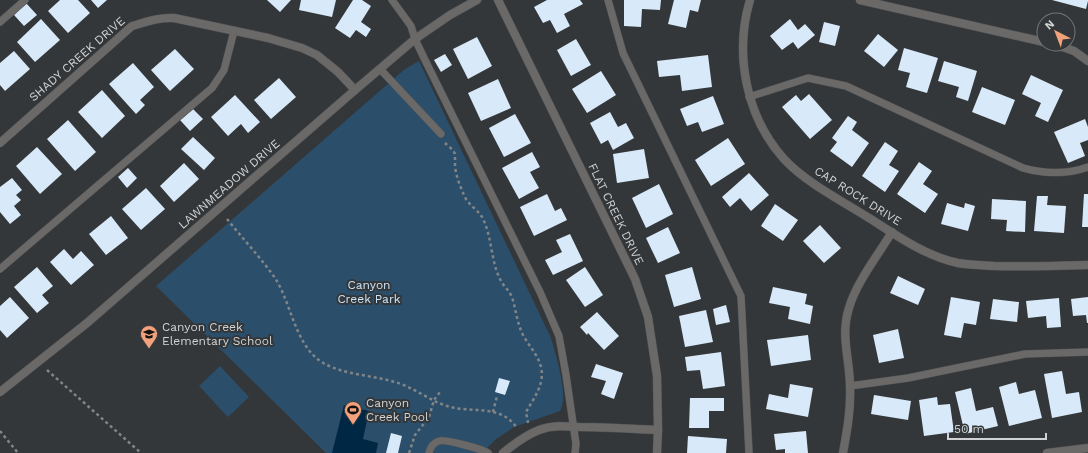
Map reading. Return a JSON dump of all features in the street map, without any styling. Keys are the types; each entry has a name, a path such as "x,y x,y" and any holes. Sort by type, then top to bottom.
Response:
{"street":[{"name":"LAWNMEADOW DRIVE","path":"0,392 87,323 415,39 450,15 477,0"},
{"name":"FLAT CREEK DRIVE","path":"498,0 635,279 648,317 657,376 657,453"},
{"name":"CAP ROCK DRIVE","path":"750,0 743,34 743,56 749,97 768,139 785,160 809,180 914,246 940,258 957,263 1018,267 1088,265"},
{"path":"860,0 1036,40"},
{"name":"SHADY CREEK DRIVE","path":"0,143 132,26 148,21 166,18 174,18 268,38 302,48 317,55 338,72 355,90"},
{"path":"1075,52 1088,61"},
{"path":"843,453 849,422 850,386 845,349 845,330 849,309 856,290 892,232"},
{"path":"503,453 525,436 552,427 573,426 658,430"},
{"path":"1047,453 1088,448"}],"lane":[{"path":"0,22 25,0"},
{"path":"392,0 411,26 415,39 540,292 559,336 576,444 575,453"},
{"path":"608,0 623,53 741,296 749,453"},
{"path":"0,269 212,88 224,70 234,31"},
{"path":"380,68 441,134"},
{"path":"749,97 808,78 846,86 1023,168 1051,174 1072,172 1088,167"},
{"path":"850,386 908,378 1026,354 1088,352"},
{"path":"429,453 434,444 440,440 454,442 488,453"}],"path":[{"path":"445,144 452,149 455,154 456,173 464,196 470,205 484,219 492,256 500,279 512,297 518,323 538,359 541,368 541,381 538,394 526,412 528,423"},
{"path":"227,219 274,278 286,300 296,327 307,347 316,358 335,368 401,384 434,400 455,408 493,412 506,417 517,428"},
{"path":"47,370 141,453"},
{"path":"408,453 415,435 430,417 434,400 440,392"},
{"path":"493,412 497,396"},
{"path":"0,431 18,453"}],"green space":[{"name":"Canyon Creek Park","path":"419,61 551,338 561,376 563,396 562,404 560,411 514,427 496,439 482,453 326,453 156,286 405,69"},
{"path":"220,366 249,397 228,417 199,386"}],"shaded area":[{"name":"Canyon Creek Pool","path":"344,405 369,411 363,439 378,443 376,453 332,453"}],"building":[{"path":"60,0 78,0 90,13 68,33 48,11"},
{"path":"91,0 107,0 98,8"},
{"path":"267,0 291,0 280,12"},
{"path":"301,0 336,0 332,17 299,10"},
{"path":"353,0 362,0 371,6 361,22 371,29 366,37 356,30 350,38 335,28"},
{"path":"547,0 580,0 583,4 564,14 570,26 557,33 550,20 543,23 534,7"},
{"path":"624,0 661,0 660,10 642,9 641,27 624,26"},
{"path":"674,0 701,0 698,12 690,10 686,28 668,24"},
{"path":"1052,0 1088,0 1088,1 1086,9"},
{"path":"26,3 37,15 24,26 14,15"},
{"path":"41,19 60,40 35,62 17,42"},
{"path":"790,19 798,30 805,24 815,35 798,49 793,42 782,50 770,36"},
{"path":"824,22 840,26 835,46 819,42"},
{"path":"878,34 898,50 884,67 864,51"},
{"path":"477,37 492,66 468,79 453,49"},
{"path":"576,39 591,65 571,76 557,50"},
{"path":"904,48 938,58 927,93 906,87 910,73 898,70"},
{"path":"175,49 194,69 170,91 151,70"},
{"path":"14,51 30,69 5,91 0,85 0,63"},
{"path":"445,54 452,65 441,72 434,60"},
{"path":"708,55 712,87 682,91 680,75 659,77 657,61"},
{"path":"944,61 977,71 968,101 956,97 959,87 938,81"},
{"path":"133,63 154,87 140,100 145,105 136,114 109,84"},
{"path":"601,71 616,95 587,113 572,89"},
{"path":"1031,75 1063,90 1048,122 1035,116 1041,103 1022,94"},
{"path":"279,78 296,97 271,119 254,100"},
{"path":"498,79 511,108 481,121 468,93"},
{"path":"982,87 1015,100 1005,125 972,112"},
{"path":"102,90 125,116 102,138 78,112"},
{"path":"809,94 832,120 810,139 782,107 796,95 801,101"},
{"path":"235,95 260,122 248,133 241,124 228,136 211,117"},
{"path":"713,96 724,124 702,132 698,122 687,126 680,109"},
{"path":"193,109 203,119 190,131 180,120"},
{"path":"610,112 618,127 626,123 634,138 613,150 608,140 601,144 590,123"},
{"path":"515,114 531,143 504,157 489,128"},
{"path":"848,116 857,122 852,130 869,143 852,167 830,151 837,142 832,138"},
{"path":"1085,119 1088,127 1088,140 1080,143 1085,156 1068,163 1054,132"},
{"path":"68,120 96,152 75,171 47,139"},
{"path":"193,137 215,158 204,170 181,149"},
{"path":"728,138 745,164 711,186 695,160"},
{"path":"885,142 898,151 889,165 899,171 885,192 862,176"},
{"path":"37,147 62,174 40,194 16,166"},
{"path":"644,149 649,178 617,183 613,154"},
{"path":"532,152 540,167 530,172 539,188 519,199 502,168"},
{"path":"919,162 932,171 923,184 938,194 925,213 897,194"},
{"path":"184,163 199,179 174,202 160,186"},
{"path":"128,168 137,178 127,188 118,177"},
{"path":"749,173 769,195 751,211 740,198 730,207 722,197"},
{"path":"12,178 22,190 16,195 21,200 14,206 21,215 10,224 0,212 0,187"},
{"path":"659,184 673,214 646,228 632,198"},
{"path":"146,188 165,209 141,230 122,209"},
{"path":"547,194 555,211 561,208 567,220 534,236 520,207"},
{"path":"1084,194 1088,194 1088,227 1082,227"},
{"path":"1037,196 1048,196 1047,205 1066,206 1064,233 1034,231"},
{"path":"992,199 1026,201 1025,232 1006,231 1007,220 991,219"},
{"path":"947,203 964,208 965,203 975,206 968,231 941,224"},
{"path":"775,204 798,220 783,241 761,226"},
{"path":"111,216 128,238 106,255 89,234"},
{"path":"820,225 841,248 824,263 803,241"},
{"path":"668,227 680,253 658,263 646,238"},
{"path":"570,234 583,261 553,275 545,260 562,252 556,240"},
{"path":"64,249 73,259 81,251 94,265 71,285 50,262"},
{"path":"37,267 53,286 42,295 49,303 37,313 14,287"},
{"path":"585,267 603,295 585,307 566,280"},
{"path":"692,267 701,299 674,307 665,275"},
{"path":"898,276 925,289 918,305 890,293"},
{"path":"773,287 807,294 805,304 813,306 810,324 788,319 790,307 769,303"},
{"path":"10,297 29,318 7,338 0,330 0,306"},
{"path":"951,297 980,302 976,325 964,323 961,338 944,335"},
{"path":"1088,297 1087,323 1086,315 1073,316 1071,299"},
{"path":"1059,298 1061,327 1047,328 1046,316 1028,318 1026,301"},
{"path":"993,299 1019,302 1017,322 990,319"},
{"path":"726,305 730,322 716,325 713,309"},
{"path":"706,310 713,342 685,347 679,316"},
{"path":"597,312 619,336 604,350 588,333 587,335 580,327"},
{"path":"898,329 904,358 879,363 873,335"},
{"path":"808,335 811,360 771,366 767,340"},
{"path":"721,352 725,386 703,389 700,370 687,371 685,357"},
{"path":"596,364 623,373 614,399 601,394 606,381 591,377"},
{"path":"1062,371 1066,394 1079,392 1082,412 1052,418 1044,374"},
{"path":"499,378 510,381 505,395 495,392"},
{"path":"1016,382 1019,394 1035,390 1042,418 1009,426 999,387"},
{"path":"790,384 813,388 808,417 766,409 769,394 788,398"},
{"path":"971,388 976,411 993,407 998,426 965,434 955,392"},
{"path":"874,395 911,401 908,420 871,414"},
{"path":"937,397 938,405 950,404 954,432 924,436 919,400"},
{"path":"690,398 724,398 724,411 709,411 709,428 689,428"},
{"path":"806,431 808,453 785,453 785,449 776,450 774,434"},
{"path":"391,433 402,436 398,453 386,453"},
{"path":"688,436 727,439 726,453 687,453"}],"place":[{"name":"Canyon Creek Elementary School","path":"149,349"},
{"name":"Canyon Creek Pool","path":"353,425"}]}
